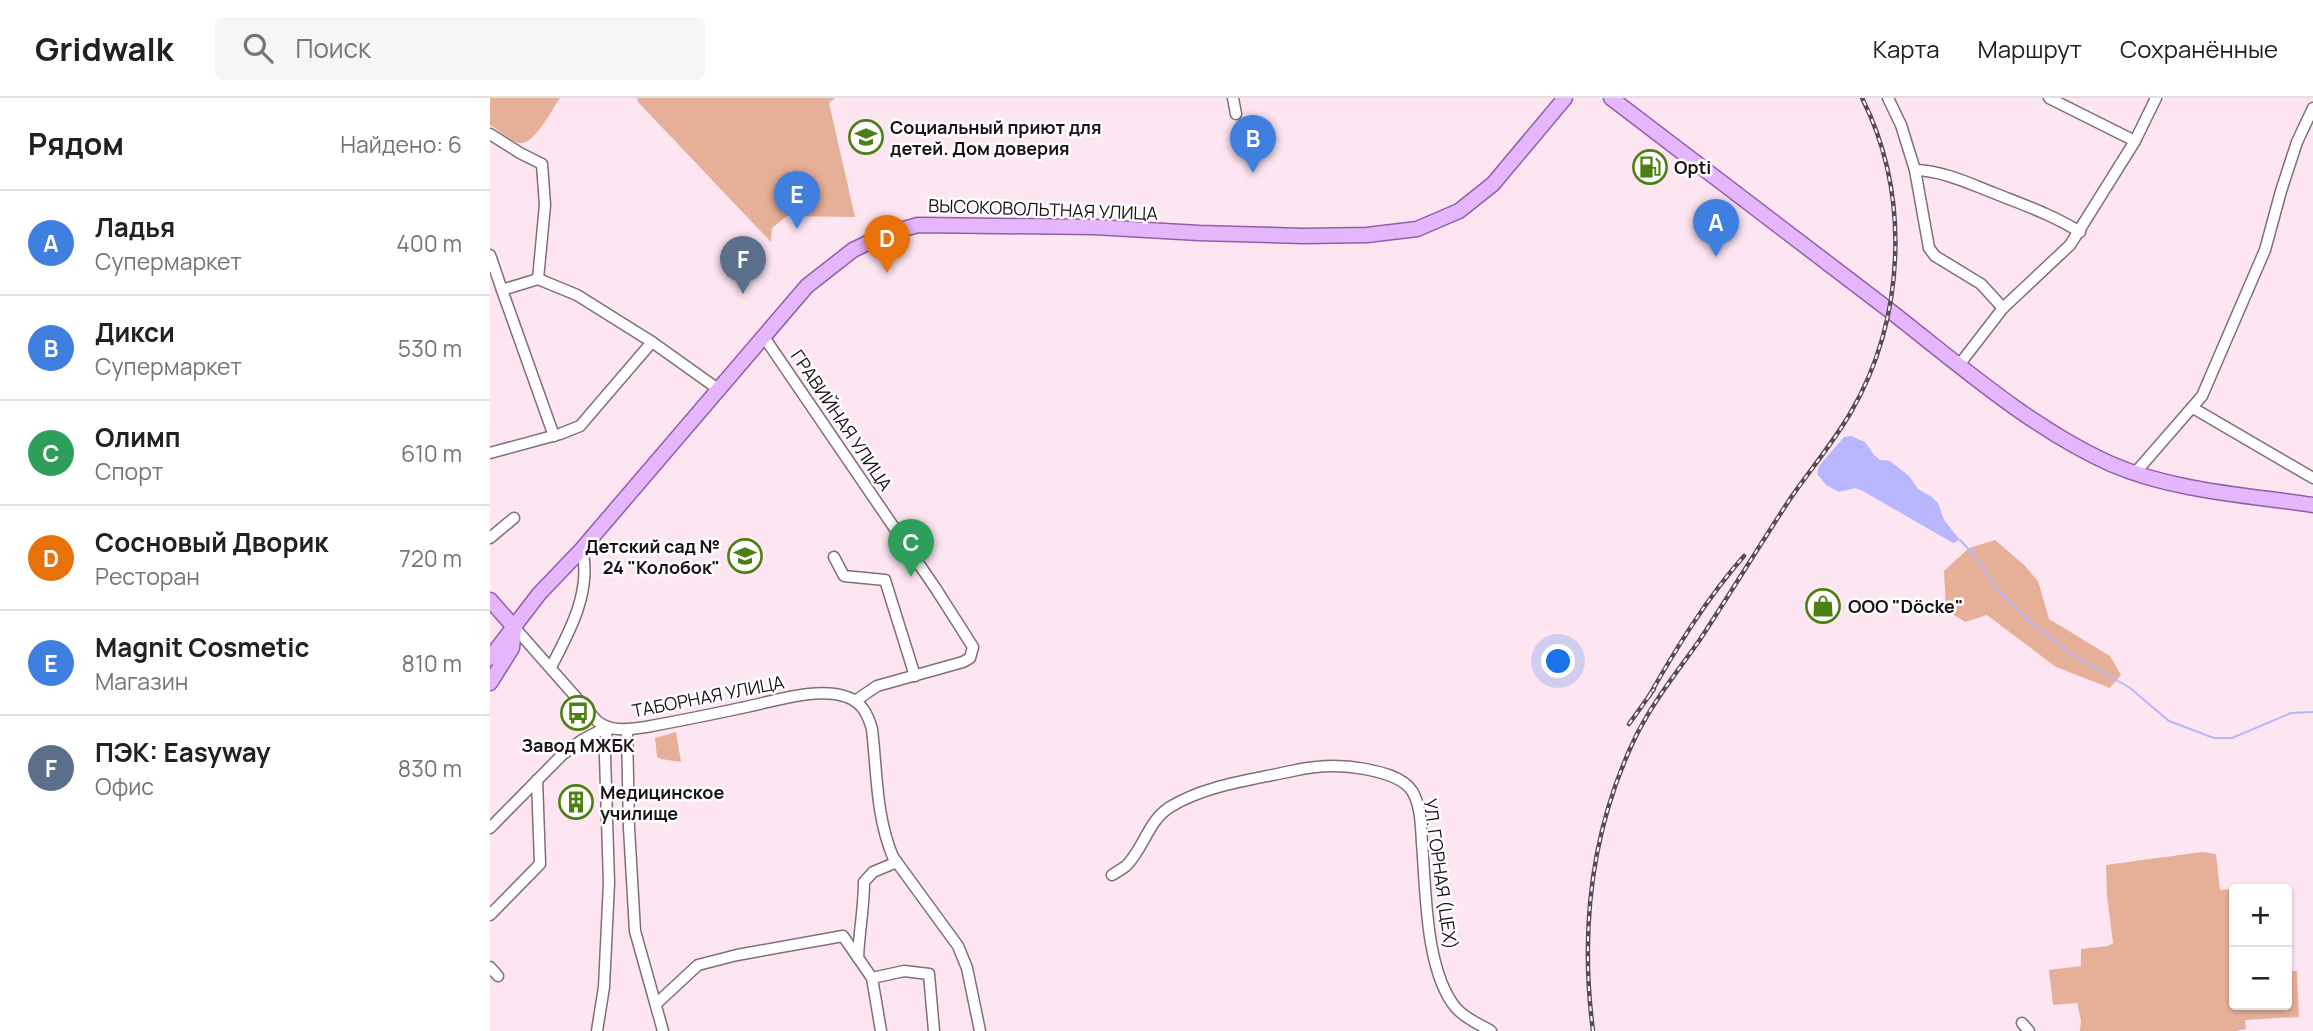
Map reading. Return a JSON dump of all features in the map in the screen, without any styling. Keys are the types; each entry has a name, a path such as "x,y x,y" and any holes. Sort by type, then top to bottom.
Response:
{"main road":[{"name":"ВЫСОКОВОЛЬТНАЯ УЛИЦА","path":"490,659 539,594 582,549 807,286 853,250 886,234 918,225 1094,227 1304,236 1367,235 1417,229 1459,211 1493,184 1565,98"},
{"path":"1611,98 1959,365 2059,435 2110,464 2135,473 2175,484 2313,505"},
{"path":"490,600 515,628"},
{"name":"ВЫСОКОВОЛЬТНАЯ УЛИЦА","path":"490,683 512,648 515,628"}],"street":[{"path":"1233,98 1236,114"},
{"path":"1888,98 1901,125 1916,170 1929,248 1935,256 1981,284 2003,308"},
{"path":"2049,98 2135,141"},
{"path":"1959,365 2003,308 2059,258 2080,232 2135,141 2156,98"},
{"path":"2135,473 2202,396 2265,250 2297,142 2313,108"},
{"path":"490,134 542,164 545,205 538,279"},
{"path":"1916,170 1948,175 2042,212 2080,232"},
{"path":"490,256 554,436"},
{"path":"502,290 538,279 578,295 652,342 718,389"},
{"name":"ГРАВИЙНАЯ УЛИЦА","path":"764,337 970,641 973,652 970,658 915,676"},
{"path":"490,453 554,436 580,426 652,342"},
{"path":"2193,408 2313,478"},
{"path":"490,538 514,518"},
{"path":"551,667 582,599 586,566 582,549"},
{"path":"834,557 844,576 885,580 915,676 877,686 855,701 869,717 872,729 882,827 897,862 958,946 967,968 980,1031"},
{"path":"515,628 580,703 597,721 607,727"},
{"name":"ТАБОРНАЯ УЛИЦА","path":"607,727 627,730 807,695 837,695 855,701"},
{"path":"490,828 562,754 607,727"},
{"path":"597,1031 604,987 609,883 605,756 607,727"},
{"path":"627,730 628,828 635,930 663,1031"},
{"name":"УЛ. ГОРНАЯ (ЦЕХ)","path":"1112,875 1125,866 1159,815 1195,795 1224,785 1305,768 1350,766 1382,772 1406,784 1413,793 1420,820 1432,950 1444,985 1455,1006 1467,1018 1491,1031"},
{"path":"490,915 540,864 537,780"},
{"path":"858,958 859,929 865,908 864,882 873,872 897,862"},
{"path":"656,1004 698,965 737,955 843,936 872,978 881,1030"},
{"path":"490,967 498,976"},
{"path":"872,978 904,971 929,974 934,1031"}],"shaded area":[{"path":"490,98 560,98 531,139 519,143 490,125"},
{"path":"637,98 835,98 829,103 855,217 787,216 772,228 771,242"},
{"path":"1995,540 2038,581 2049,619 2110,656 2121,675 2110,688 2056,667 1987,615 1965,622 1946,610 1944,571 1969,548"},
{"path":"676,732 681,762 657,757 655,738"},
{"path":"2202,852 2216,854 2220,890 2229,889 2229,1010 2292,1010 2292,971 2297,971 2299,1017 2245,1020 2246,1029 2235,1031 2080,1031 2081,1020 2077,1003 2053,1005 2049,970 2081,966 2081,949 2113,943 2106,865"}],"water":[{"path":"1851,436 1865,442 1880,460 1890,461 1909,476 1918,489 1932,497 1938,503 1944,520 1960,540 1953,543 1863,491 1855,488 1839,492 1826,485 1817,474 1819,466 1844,437"}],"waterway":[{"path":"1960,540 1975,556 1999,592 2032,623 2067,651 2130,688 2169,721 2214,738 2232,738 2291,713 2313,712"}],"railway":[{"path":"1593,1031 1589,993 1589,918 1599,845 1620,773 1635,738 1657,700 1851,412 1869,376 1882,337 1891,297 1895,257 1894,215 1889,175 1878,136 1862,98"},
{"path":"1649,696 1693,623 1744,556"},
{"path":"1629,724 1654,689"}],"place":[{"name":"Социальный приют для детей. Дом доверия","path":"866,137"},
{"name":"Opti","path":"1650,167"},
{"name":"Дикси","path":"1253,173"},
{"name":"Magnit Cosmetic","path":"797,229"},
{"name":"Ладья","path":"1716,257"},
{"name":"Сосновый Дворик","path":"887,273"},
{"name":"ПЭК: Easyway","path":"743,294"},
{"name":"Детский сад № 24 \"Колобок\"","path":"745,556"},
{"name":"Олимп","path":"911,577"},
{"name":"ООО \"Döcke\"","path":"1823,606"},
{"name":"Завод МЖБК","path":"578,713"},
{"name":"Медицинское училище","path":"576,802"}]}
